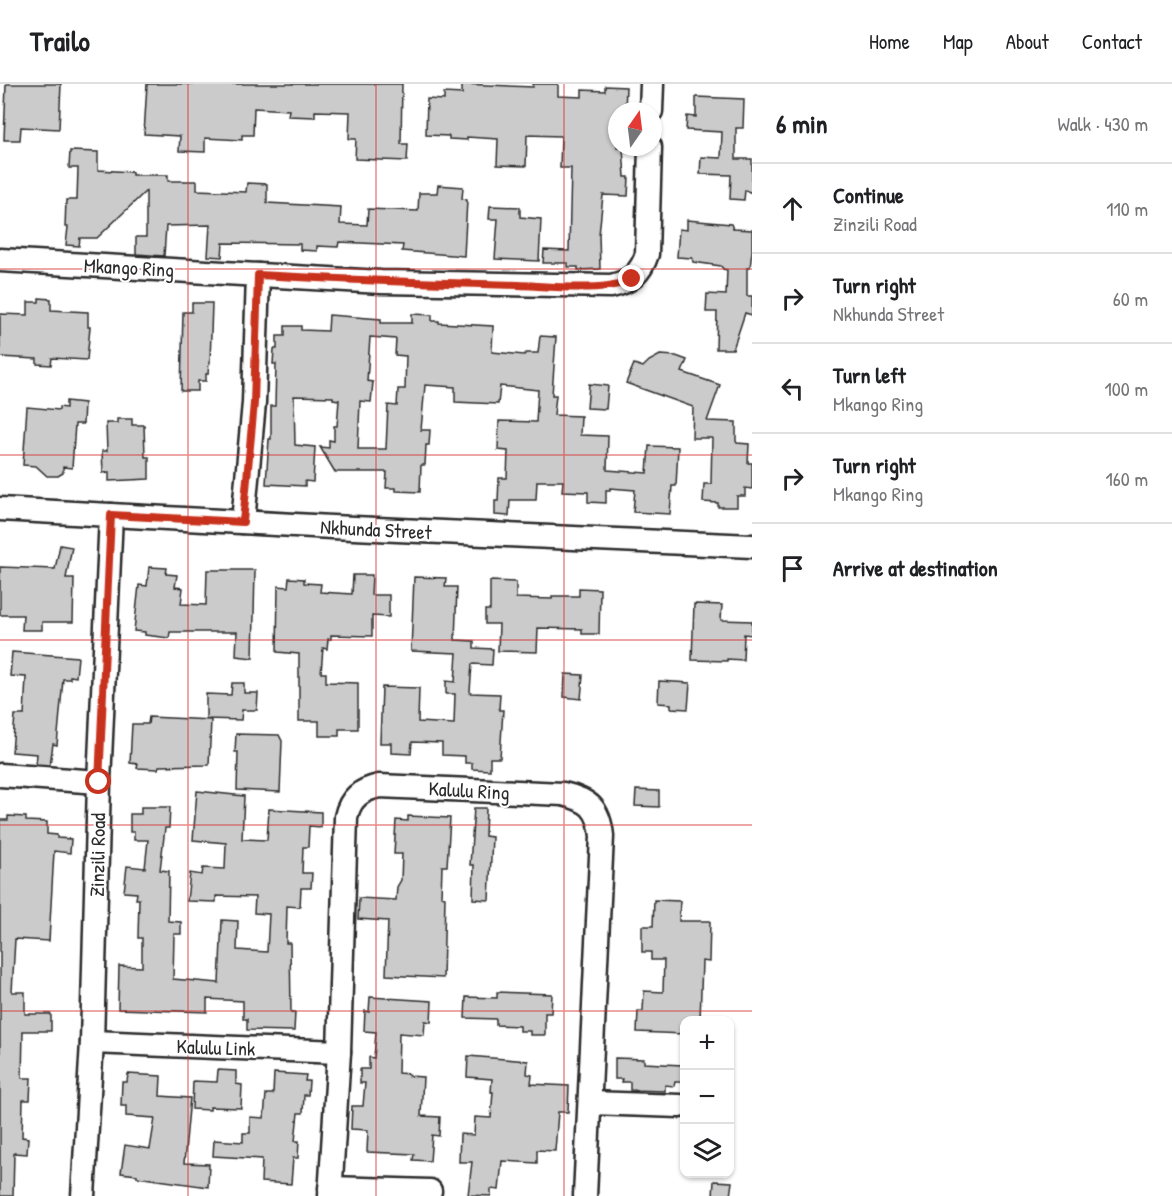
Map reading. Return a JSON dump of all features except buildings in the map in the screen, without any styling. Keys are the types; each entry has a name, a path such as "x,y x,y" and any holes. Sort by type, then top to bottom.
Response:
{"street":[{"path":"651,102 652,84"},
{"name":"Mkango Ring","path":"0,260 381,282 611,286 623,284 637,273 646,254 650,156"},
{"path":"243,522 254,403 258,275"},
{"name":"Nkhunda Street","path":"0,509 752,546"},
{"name":"Zinzili Road","path":"83,1196 92,1042 99,782 111,515"},
{"path":"0,775 99,782"},
{"name":"Kalulu Ring","path":"330,1192 339,1052 346,817 353,799 361,792 380,786 562,794 583,801 598,814 602,836 585,1196"},
{"name":"Kalulu Link","path":"92,1042 339,1052"},
{"path":"590,1103 680,1106"},
{"path":"330,1192 430,1191"}],"route":[{"path":"99,782 111,515 243,522 254,403 258,275 381,282 558,286 611,286 623,284 632,279"}]}
